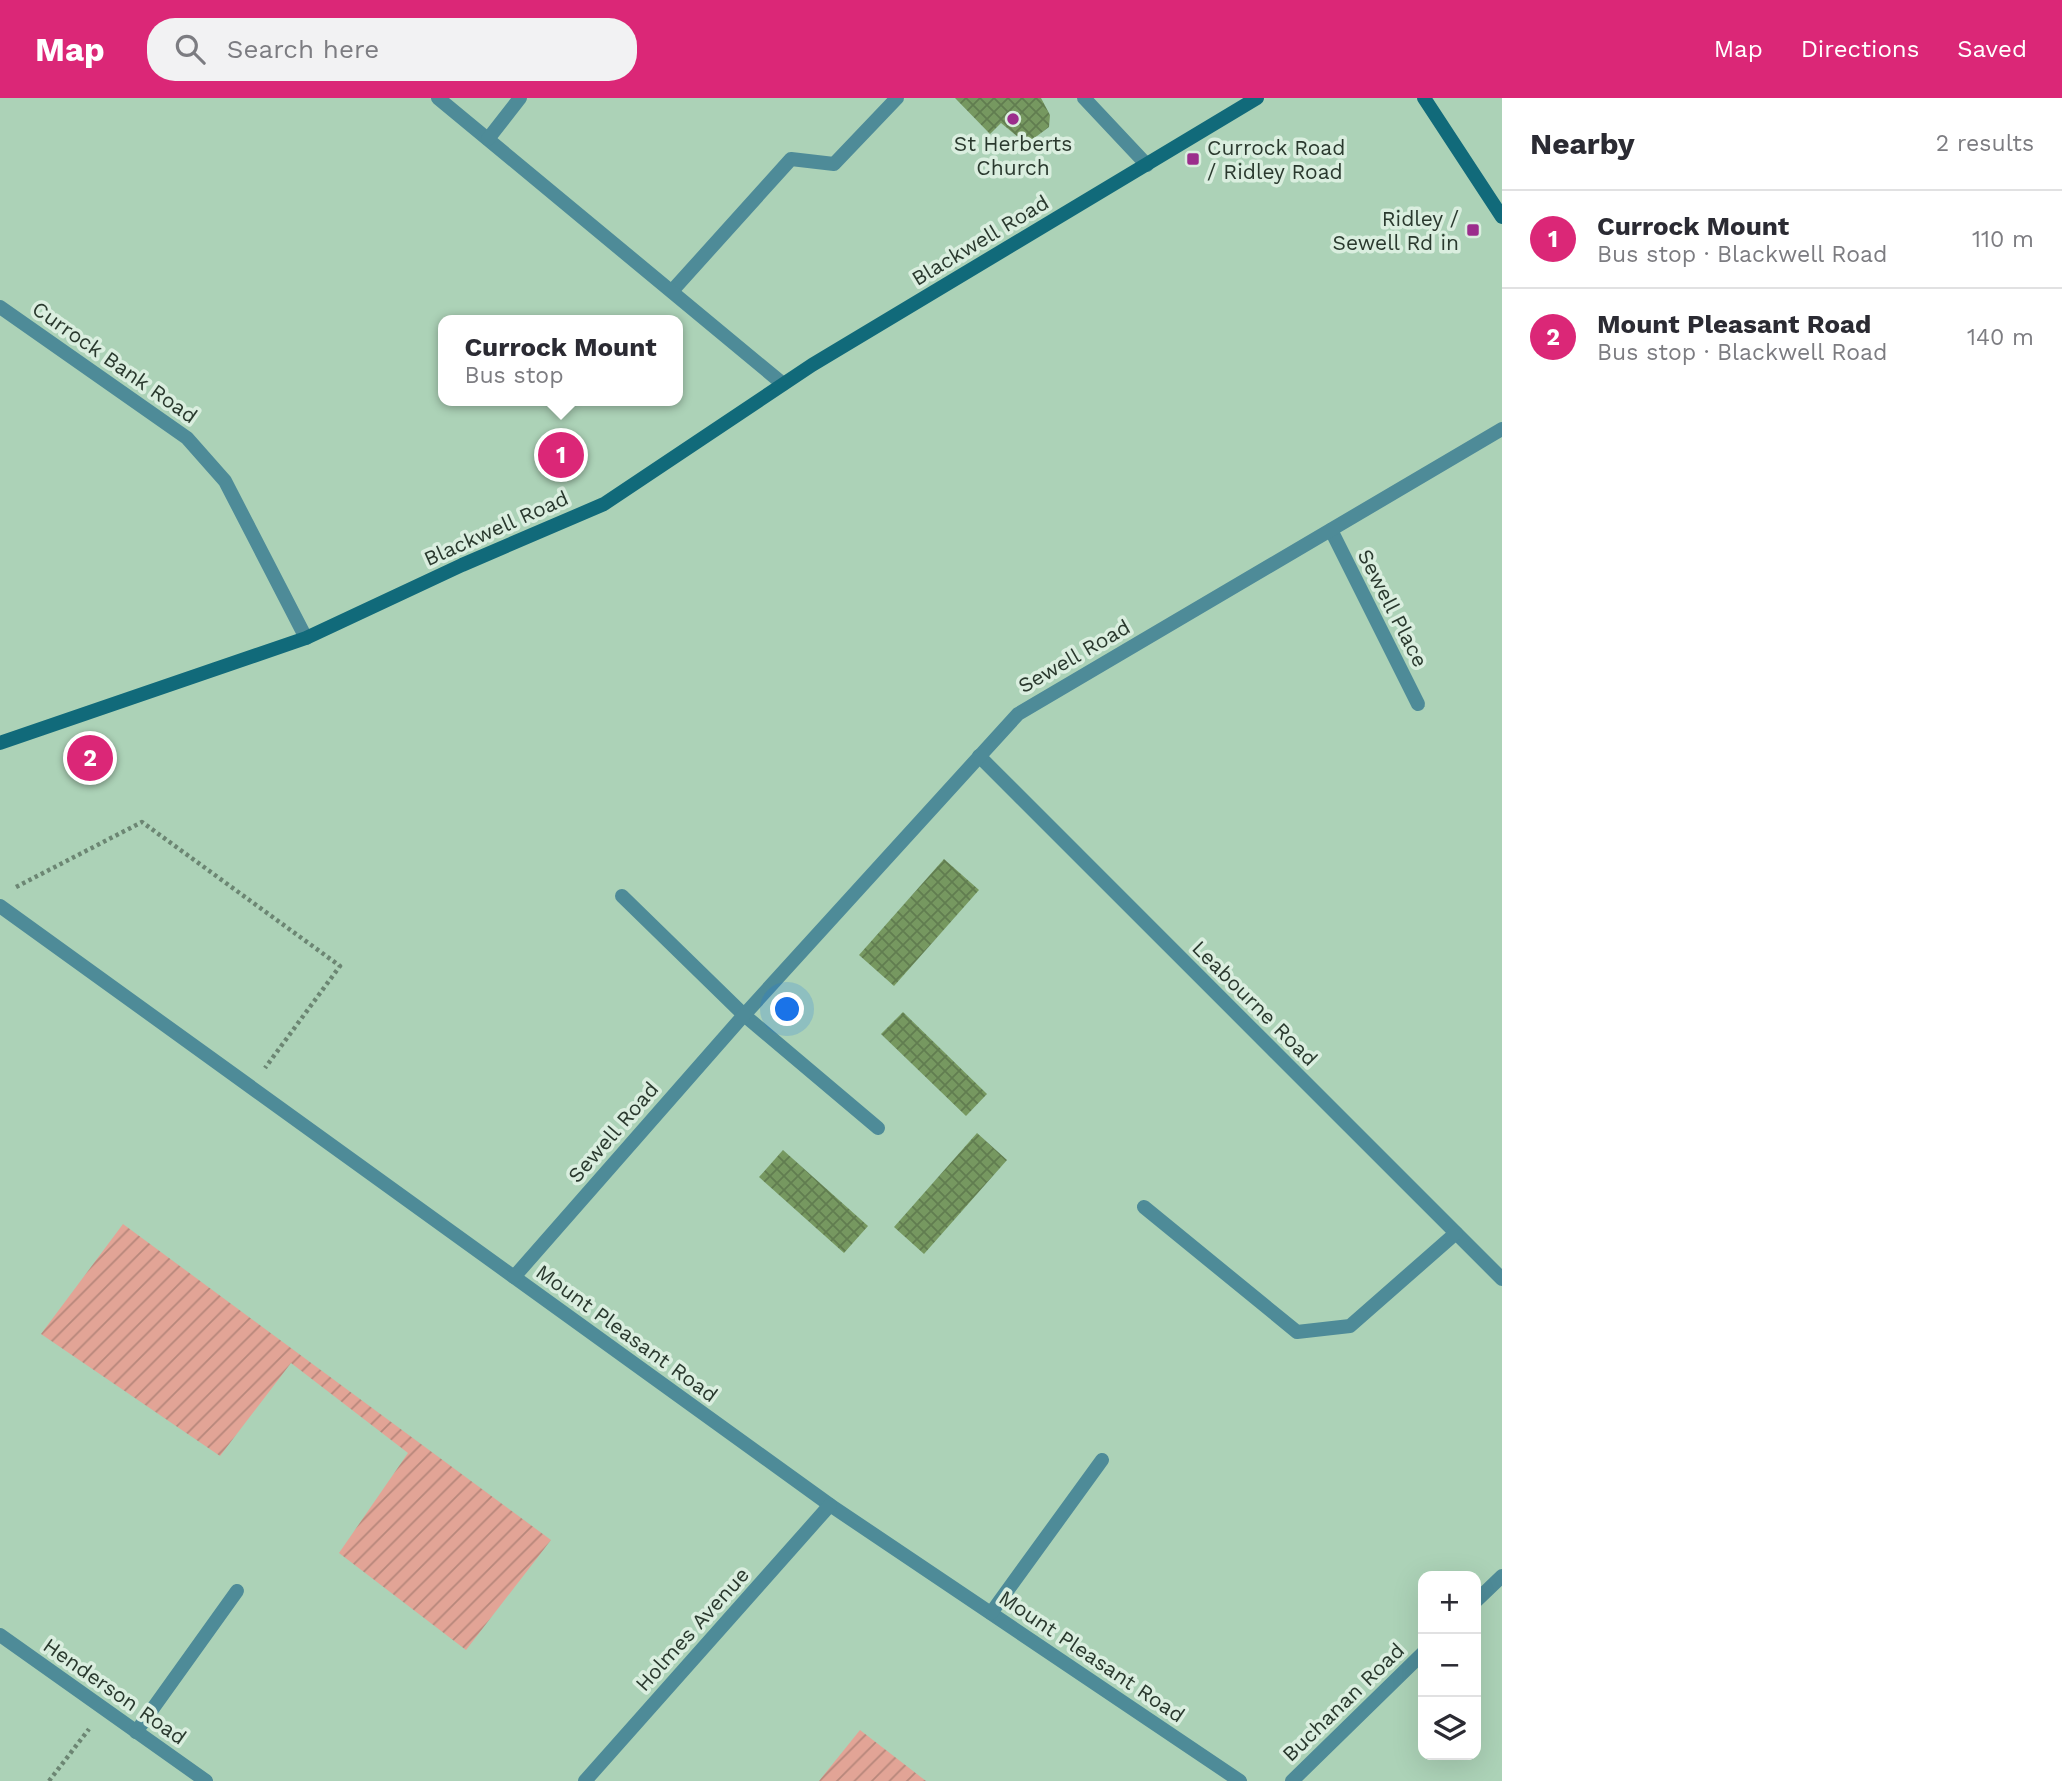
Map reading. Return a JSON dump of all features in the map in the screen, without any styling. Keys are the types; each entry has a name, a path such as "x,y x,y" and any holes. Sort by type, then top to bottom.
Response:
{"street":[{"path":"438,98 783,384"},
{"path":"488,139 520,98"},
{"path":"672,292 791,159 834,164 897,98"},
{"path":"1084,98 1147,165"},
{"name":"Blackwell Road","path":"0,743 306,638 462,565 604,504 783,384 1257,98"},
{"path":"1424,98 1502,217"},
{"name":"Currock Bank Road","path":"0,306 187,438 225,481 306,638"},
{"name":"Sewell Road","path":"514,1277 744,1015 1018,714 1502,429"},
{"name":"Sewell Place","path":"1331,530 1418,704"},
{"name":"Leabourne Road","path":"979,756 1502,1279"},
{"path":"622,896 744,1015 878,1128"},
{"name":"Mount Pleasant Road","path":"0,905 830,1505 1240,1781"},
{"path":"1144,1207 1297,1332 1350,1326 1456,1233"},
{"path":"991,1613 1102,1460"},
{"name":"Holmes Avenue","path":"586,1781 830,1505"},
{"path":"1481,1596 1502,1576"},
{"path":"136,1732 237,1591"},
{"name":"Henderson Road","path":"0,1635 206,1781"},
{"name":"Buchanan Road","path":"1292,1781 1418,1658"}],"path":[{"path":"12,889 142,822 340,966 251,1087"},
{"path":"49,1781 104,1709"}],"shaded area":[{"path":"123,1224 551,1540 466,1650 339,1553 408,1453 291,1363 220,1456 41,1334"},
{"path":"860,1730 926,1781 819,1781"}],"building":[{"name":"St Herberts Church","path":"955,98 1041,98 1050,115 1049,127 1033,139 1023,141 1001,123 990,134"},
{"path":"944,859 979,890 894,986 859,955"},
{"path":"903,1012 987,1094 966,1116 881,1034"},
{"path":"977,1133 1007,1160 924,1254 894,1227"},
{"path":"783,1150 868,1226 844,1253 759,1177"}],"place":[{"name":"St Herberts Church","path":"1013,119"},
{"name":"Currock Road / Ridley Road","path":"1193,159"},
{"name":"Ridley / Sewell Rd in","path":"1473,230"},
{"name":"Currock Mount","path":"561,455"},
{"name":"Mount Pleasant Road","path":"90,758"}]}
